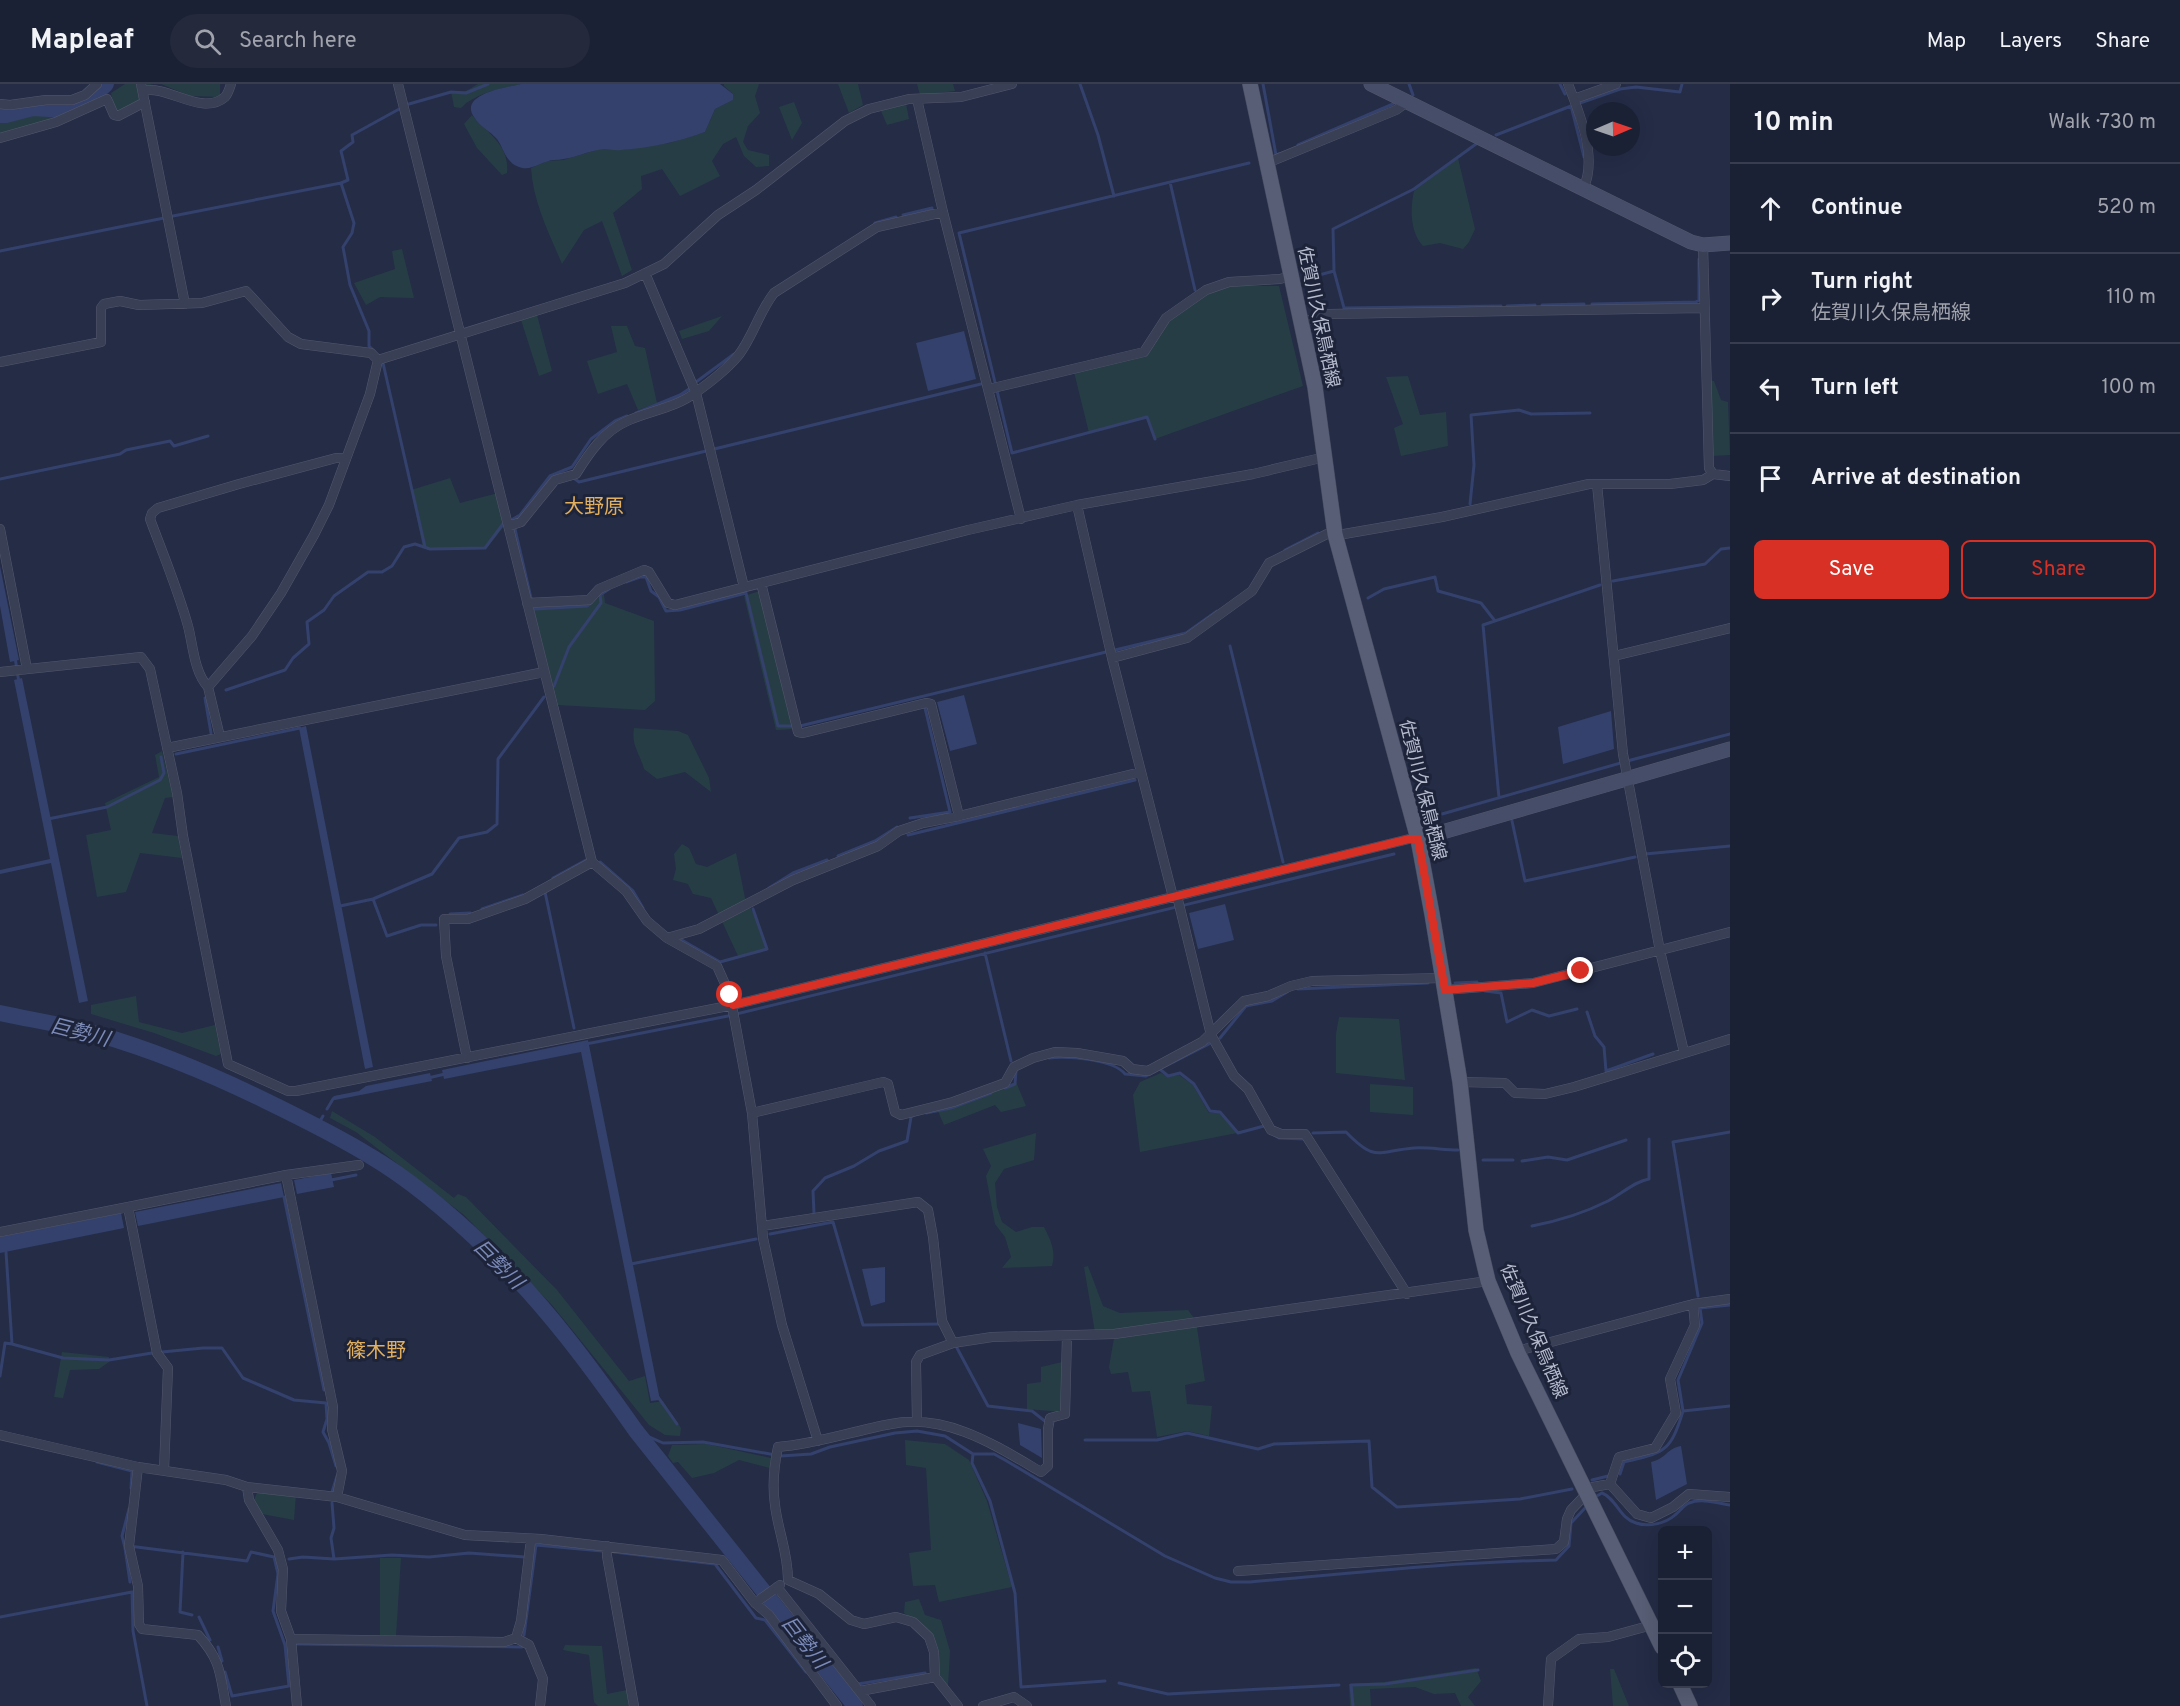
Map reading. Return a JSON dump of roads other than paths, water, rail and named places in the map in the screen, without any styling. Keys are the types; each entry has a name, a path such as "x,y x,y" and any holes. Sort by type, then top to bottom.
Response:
{"main road":[{"name":"佐賀川久保鳥栖線","path":"1250,84 1315,387 1335,534 1418,839 1460,1082 1476,1230 1488,1281 1518,1353 1652,1625"},
{"path":"1652,1625 1658,1638"},
{"path":"1682,1688 1690,1706"}],"street":[{"path":"0,104 72,100 85,95 97,84"},
{"path":"185,304 142,88 158,89 186,101 213,102 225,96 231,84"},
{"path":"398,84 592,862 626,891 647,921 667,938 717,966 730,995 752,1113 762,1226 782,1325 818,1441"},
{"path":"378,360 625,283 664,264 718,215 756,190 845,121 876,106 909,99 961,97 1012,84"},
{"path":"1371,84 1691,242 1703,245 1730,243"},
{"path":"1568,84 1588,147 1590,164 1587,182 1583,189"},
{"path":"1574,99 1616,84"},
{"path":"0,138 56,122 107,99 114,115 118,116 145,102"},
{"path":"917,99 943,212 993,388 1021,519"},
{"path":"1267,163 1396,111 1407,102"},
{"path":"509,526 521,522 555,480 576,474 589,454 608,433 625,422 682,401 696,393 738,356 766,303 774,293 877,226 943,212"},
{"path":"1703,245 1708,468 1713,474"},
{"path":"645,273 696,393 744,587"},
{"path":"993,388 1144,352 1166,318 1206,290 1229,282 1280,279 1291,276"},
{"path":"0,362 102,342 101,308 104,304 120,301 139,304 202,303 246,291 288,337 301,344 371,353 378,360"},
{"path":"1301,323 1328,314 1703,308"},
{"path":"208,687 252,636 281,593 329,505 370,394 378,360"},
{"path":"527,603 589,600 599,590 644,570 649,572 668,603 675,604 1077,505 1253,474 1325,457"},
{"path":"220,737 208,687 203,681 188,626 150,519 152,513 159,508 239,484 336,458 345,458"},
{"path":"1112,658 1187,638 1252,591 1269,563 1328,534 1344,534 1442,517 1589,484 1670,484 1703,480 1713,474 1730,476"},
{"path":"1597,484 1623,754 1660,951 1684,1052"},
{"path":"1077,505 1112,658 1211,1035 1234,1076 1248,1089 1271,1130 1281,1134 1305,1134 1407,1294"},
{"path":"0,529 20,670"},
{"path":"761,582 798,732 803,733 926,703 931,704 959,816"},
{"path":"1614,656 1730,628"},
{"path":"0,672 141,657 150,669 177,793 183,836 228,1064 288,1091 371,1077 733,1005 1409,839 1418,839 1627,772 1730,749"},
{"path":"167,748 544,672"},
{"path":"667,938 699,929 793,880 878,846 899,831 923,823 1141,772"},
{"path":"467,1058 446,956 444,919 468,919 525,899 592,862"},
{"path":"752,1113 883,1082 888,1084 895,1112 901,1115 953,1102 1005,1083 1014,1067 1055,1052 1077,1053 1123,1061 1132,1069 1148,1071 1202,1042 1244,1001 1268,996 1291,986 1312,981 1444,984 1533,983 1730,932"},
{"path":"1460,1082 1504,1083 1515,1093 1545,1094 1730,1039"},
{"path":"0,1232 286,1175 359,1165"},
{"path":"286,1175 333,1407 332,1429 342,1471 337,1497"},
{"path":"762,1226 918,1202 928,1210 942,1321 953,1343"},
{"path":"128,1207 157,1353 168,1368 164,1470"},
{"path":"917,1422 916,1362 920,1356 953,1343 992,1337 1114,1334 1488,1281"},
{"path":"1518,1353 1525,1349 1693,1304 1730,1299"},
{"path":"1610,1484 1619,1457 1655,1448 1676,1413 1670,1379 1695,1325 1693,1304"},
{"path":"788,1580 788,1559 774,1504 775,1462 778,1447 797,1446 893,1423 917,1422 957,1428 991,1442 1041,1472 1048,1466 1050,1418 1065,1414 1067,1336"},
{"path":"0,1435 138,1467 226,1480 247,1487 337,1497 465,1535 607,1546 722,1560 755,1603 769,1615 837,1706"},
{"path":"138,1467 129,1546 138,1586 139,1624 142,1629 198,1635 212,1650 216,1659 226,1706"},
{"path":"1238,1571 1556,1549 1564,1542 1567,1519 1571,1510 1593,1487 1610,1484"},
{"path":"1610,1484 1637,1514 1651,1518 1673,1507 1689,1494 1730,1497"},
{"path":"247,1487 249,1500 278,1550 283,1569 281,1611 291,1640 297,1706"},
{"path":"516,1638 521,1621 531,1539"},
{"path":"607,1546 634,1706"},
{"path":"755,1603 788,1580"},
{"path":"788,1580 819,1593 850,1620 864,1623 896,1617 913,1622 929,1637 934,1652 935,1677 958,1706"},
{"path":"777,1587 871,1706"},
{"path":"1548,1706 1551,1659 1579,1639 1608,1637 1652,1625"},
{"path":"291,1640 504,1642 516,1638 529,1645 543,1679 540,1706"},
{"path":"860,1691 935,1677"},
{"path":"983,1706 1014,1697 1027,1706"}],"water":[{"path":"521,84 720,84 733,94 733,100 715,109 705,132 695,136 643,148 601,149 523,168 511,162 497,139 476,120 471,109 478,97"},
{"path":"964,331 976,379 928,391 916,343"},
{"path":"0,566 19,660 10,662 0,606"},
{"path":"22,678 88,1001 79,1003 51,863 0,874 0,870 50,859 14,680"},
{"path":"964,695 977,744 950,751 937,702"},
{"path":"1611,711 1614,749 1563,764 1558,727"},
{"path":"306,726 373,1067 365,1069 299,728"},
{"path":"1225,904 1234,940 1198,949 1189,913"},
{"path":"588,1040 660,1400 651,1401 581,1052 444,1079 442,1070"},
{"path":"430,1073 432,1081 335,1100 332,1098 359,1091 366,1086"},
{"path":"331,1173 334,1187 297,1194 294,1180"},
{"path":"281,1183 284,1197 138,1226 135,1212"},
{"path":"121,1213 124,1228 0,1253 0,1237"},
{"path":"885,1267 885,1302 871,1306 862,1269"},
{"path":"1018,1423 1041,1429 1042,1458 1020,1445"},
{"path":"1681,1446 1687,1484 1656,1500 1651,1462"}],"waterway":[{"path":"0,115 33,108 66,110 82,106 106,84"},
{"path":"409,104 451,92 466,93 488,84"},
{"path":"1080,84 1098,135 1114,196"},
{"path":"1263,84 1276,155 1279,154"},
{"path":"1409,84 1413,95"},
{"path":"1560,84 1565,94"},
{"path":"1580,103 1620,89 1636,87 1680,92 1682,84"},
{"path":"1298,145 1393,104"},
{"path":"1496,135 1571,106 1584,157"},
{"path":"374,351 369,346 369,331 350,285 343,247 352,233 354,223 341,183 348,180 341,151 353,142 352,135 401,108"},
{"path":"1334,270 1333,229 1414,189 1476,144"},
{"path":"1155,439 1147,417 1012,453 959,233 1249,163"},
{"path":"1170,182 1195,290"},
{"path":"173,216 341,183"},
{"path":"903,215 932,208"},
{"path":"875,223 896,217"},
{"path":"0,251 164,218"},
{"path":"1592,304 1696,302 1699,300 1699,259"},
{"path":"1304,279 1334,271 1344,308 1501,306"},
{"path":"1542,305 1584,304"},
{"path":"1507,306 1535,305"},
{"path":"696,382 734,354"},
{"path":"383,363 425,547"},
{"path":"575,479 579,482 981,384"},
{"path":"636,413 689,389"},
{"path":"1470,504 1474,465 1471,415 1519,410 1531,414 1590,413"},
{"path":"513,519 520,515 550,476 572,467 591,439 615,421 627,416"},
{"path":"0,479 170,441 174,446 208,436"},
{"path":"226,690 285,670 293,658 309,644 307,622 324,610 334,596 368,572 382,572 392,566 404,547 415,544 430,549 485,548 503,524"},
{"path":"515,529 531,598"},
{"path":"1285,550 1318,533"},
{"path":"1613,581 1705,564 1721,549 1730,548"},
{"path":"626,582 646,577 651,591 659,597 666,611 680,610 746,593 778,726 793,726"},
{"path":"1368,598 1384,589 1435,577 1438,591 1481,603 1495,621"},
{"path":"1499,798 1483,625 1600,585"},
{"path":"554,686 569,647 601,603 600,595 609,589"},
{"path":"535,609 587,606 592,602"},
{"path":"1115,650 1186,633 1217,611"},
{"path":"1230,646 1283,862"},
{"path":"800,726 1106,652"},
{"path":"15,657 19,683"},
{"path":"373,899 432,874 459,838 487,832 497,824 498,759 544,697"},
{"path":"205,698 211,733"},
{"path":"910,818 950,812 925,708"},
{"path":"176,754 300,728"},
{"path":"1442,814 1730,734"},
{"path":"48,819 107,807 160,780 164,773 161,757"},
{"path":"908,835 1135,780"},
{"path":"1512,821 1525,881 1635,857"},
{"path":"838,856 875,841 897,827"},
{"path":"1645,854 1730,846"},
{"path":"586,1044 728,1016 1394,854"},
{"path":"553,878 586,860"},
{"path":"769,888 793,873 827,860"},
{"path":"600,862 633,891 643,908"},
{"path":"545,892 574,1028"},
{"path":"482,909 523,895"},
{"path":"340,906 373,899 387,936 421,925 436,925"},
{"path":"680,939 720,962 767,949 753,909"},
{"path":"450,914 470,913"},
{"path":"985,953 1011,1061"},
{"path":"1455,983 1477,982"},
{"path":"1298,989 1428,983"},
{"path":"1485,991 1501,993 1507,1022 1532,1010 1549,1016 1577,1009"},
{"path":"1220,1038 1246,1006 1272,1001 1287,992"},
{"path":"1587,1012 1595,1036 1604,1047 1606,1071 1653,1054"},
{"name":"巨勢川","path":"0,1013 97,1034 204,1072 344,1141 401,1176 433,1201 490,1252 549,1315 636,1431 855,1706"},
{"path":"1049,1058 1101,1062 1125,1074 1146,1076 1209,1044"},
{"path":"1161,1070 1168,1076 1180,1073 1194,1084 1210,1111 1220,1112 1238,1133 1264,1126"},
{"path":"1005,1088 1015,1084 1016,1071"},
{"path":"428,1078 445,1074"},
{"path":"926,1113 951,1108 991,1093"},
{"path":"327,1109 337,1097"},
{"path":"317,1126 323,1116"},
{"path":"814,1213 813,1191 825,1178 854,1166 879,1151 907,1141 913,1116"},
{"path":"1313,1133 1346,1132 1364,1148 1377,1153 1419,1148 1458,1150"},
{"path":"1698,1296 1673,1142 1730,1132"},
{"path":"1274,1135 1279,1138 1304,1139"},
{"path":"1532,1226 1590,1209 1649,1179 1649,1139"},
{"path":"1522,1161 1548,1157 1567,1160 1626,1140"},
{"path":"1483,1160 1513,1160"},
{"path":"331,1180 356,1175"},
{"path":"284,1197 324,1390"},
{"path":"770,1234 833,1222 863,1325 940,1324"},
{"path":"631,1264 756,1239"},
{"path":"6,1252 12,1344 63,1358 109,1360 152,1353"},
{"path":"1683,1411 1678,1380 1702,1323 1700,1308 1730,1305"},
{"path":"0,1376 5,1343 12,1344"},
{"path":"162,1352 222,1348 243,1378 294,1400 326,1403 327,1419 323,1432 336,1466"},
{"path":"957,1348 988,1406 1032,1411 1046,1422"},
{"path":"658,1397 677,1424"},
{"path":"1620,1474 1624,1462 1649,1456 1664,1448 1674,1435 1683,1411 1730,1406"},
{"path":"636,1431 663,1443 703,1442 781,1456 811,1454 830,1447 895,1433 917,1431 945,1436 973,1454 994,1454 1165,1556 1215,1578 1231,1582 1441,1565 1556,1560 1569,1546 1571,1523 1586,1507"},
{"path":"1085,1440 1157,1440 1187,1433 1258,1449 1274,1444 1369,1441 1372,1487 1397,1507 1520,1499 1572,1489"},
{"path":"973,1454 972,1463 990,1501 1015,1593 1021,1687 1105,1681"},
{"path":"97,1462 132,1471 131,1488"},
{"path":"332,1492 337,1476"},
{"path":"1592,1480 1608,1476"},
{"path":"1595,1497 1602,1493 1630,1521 1646,1525 1666,1521 1687,1504 1694,1502 1709,1501 1730,1505"},
{"path":"332,1503 334,1528 331,1538 334,1559"},
{"path":"125,1548 122,1536 129,1509"},
{"path":"524,1635 536,1545 602,1551"},
{"path":"130,1582 125,1548 129,1546 247,1561 251,1552 274,1557 278,1574 273,1611 285,1645 289,1686 232,1696 225,1672"},
{"path":"183,1552 180,1612 192,1615"},
{"path":"614,1552 715,1564 756,1618 765,1620 806,1672"},
{"path":"289,1559 392,1555 429,1557 469,1553 525,1557"},
{"path":"0,1617 132,1592 133,1631 147,1706"},
{"path":"199,1617 210,1640"},
{"path":"297,1644 522,1647"},
{"path":"218,1647 222,1661"},
{"path":"1353,1706 1351,1685 1385,1684 1478,1670"},
{"path":"858,1684 925,1673"},
{"path":"1119,1683 1168,1694 1339,1685"}],"district":[{"name":"大野原","path":"594,506"},
{"name":"篠木野","path":"376,1350"}]}
